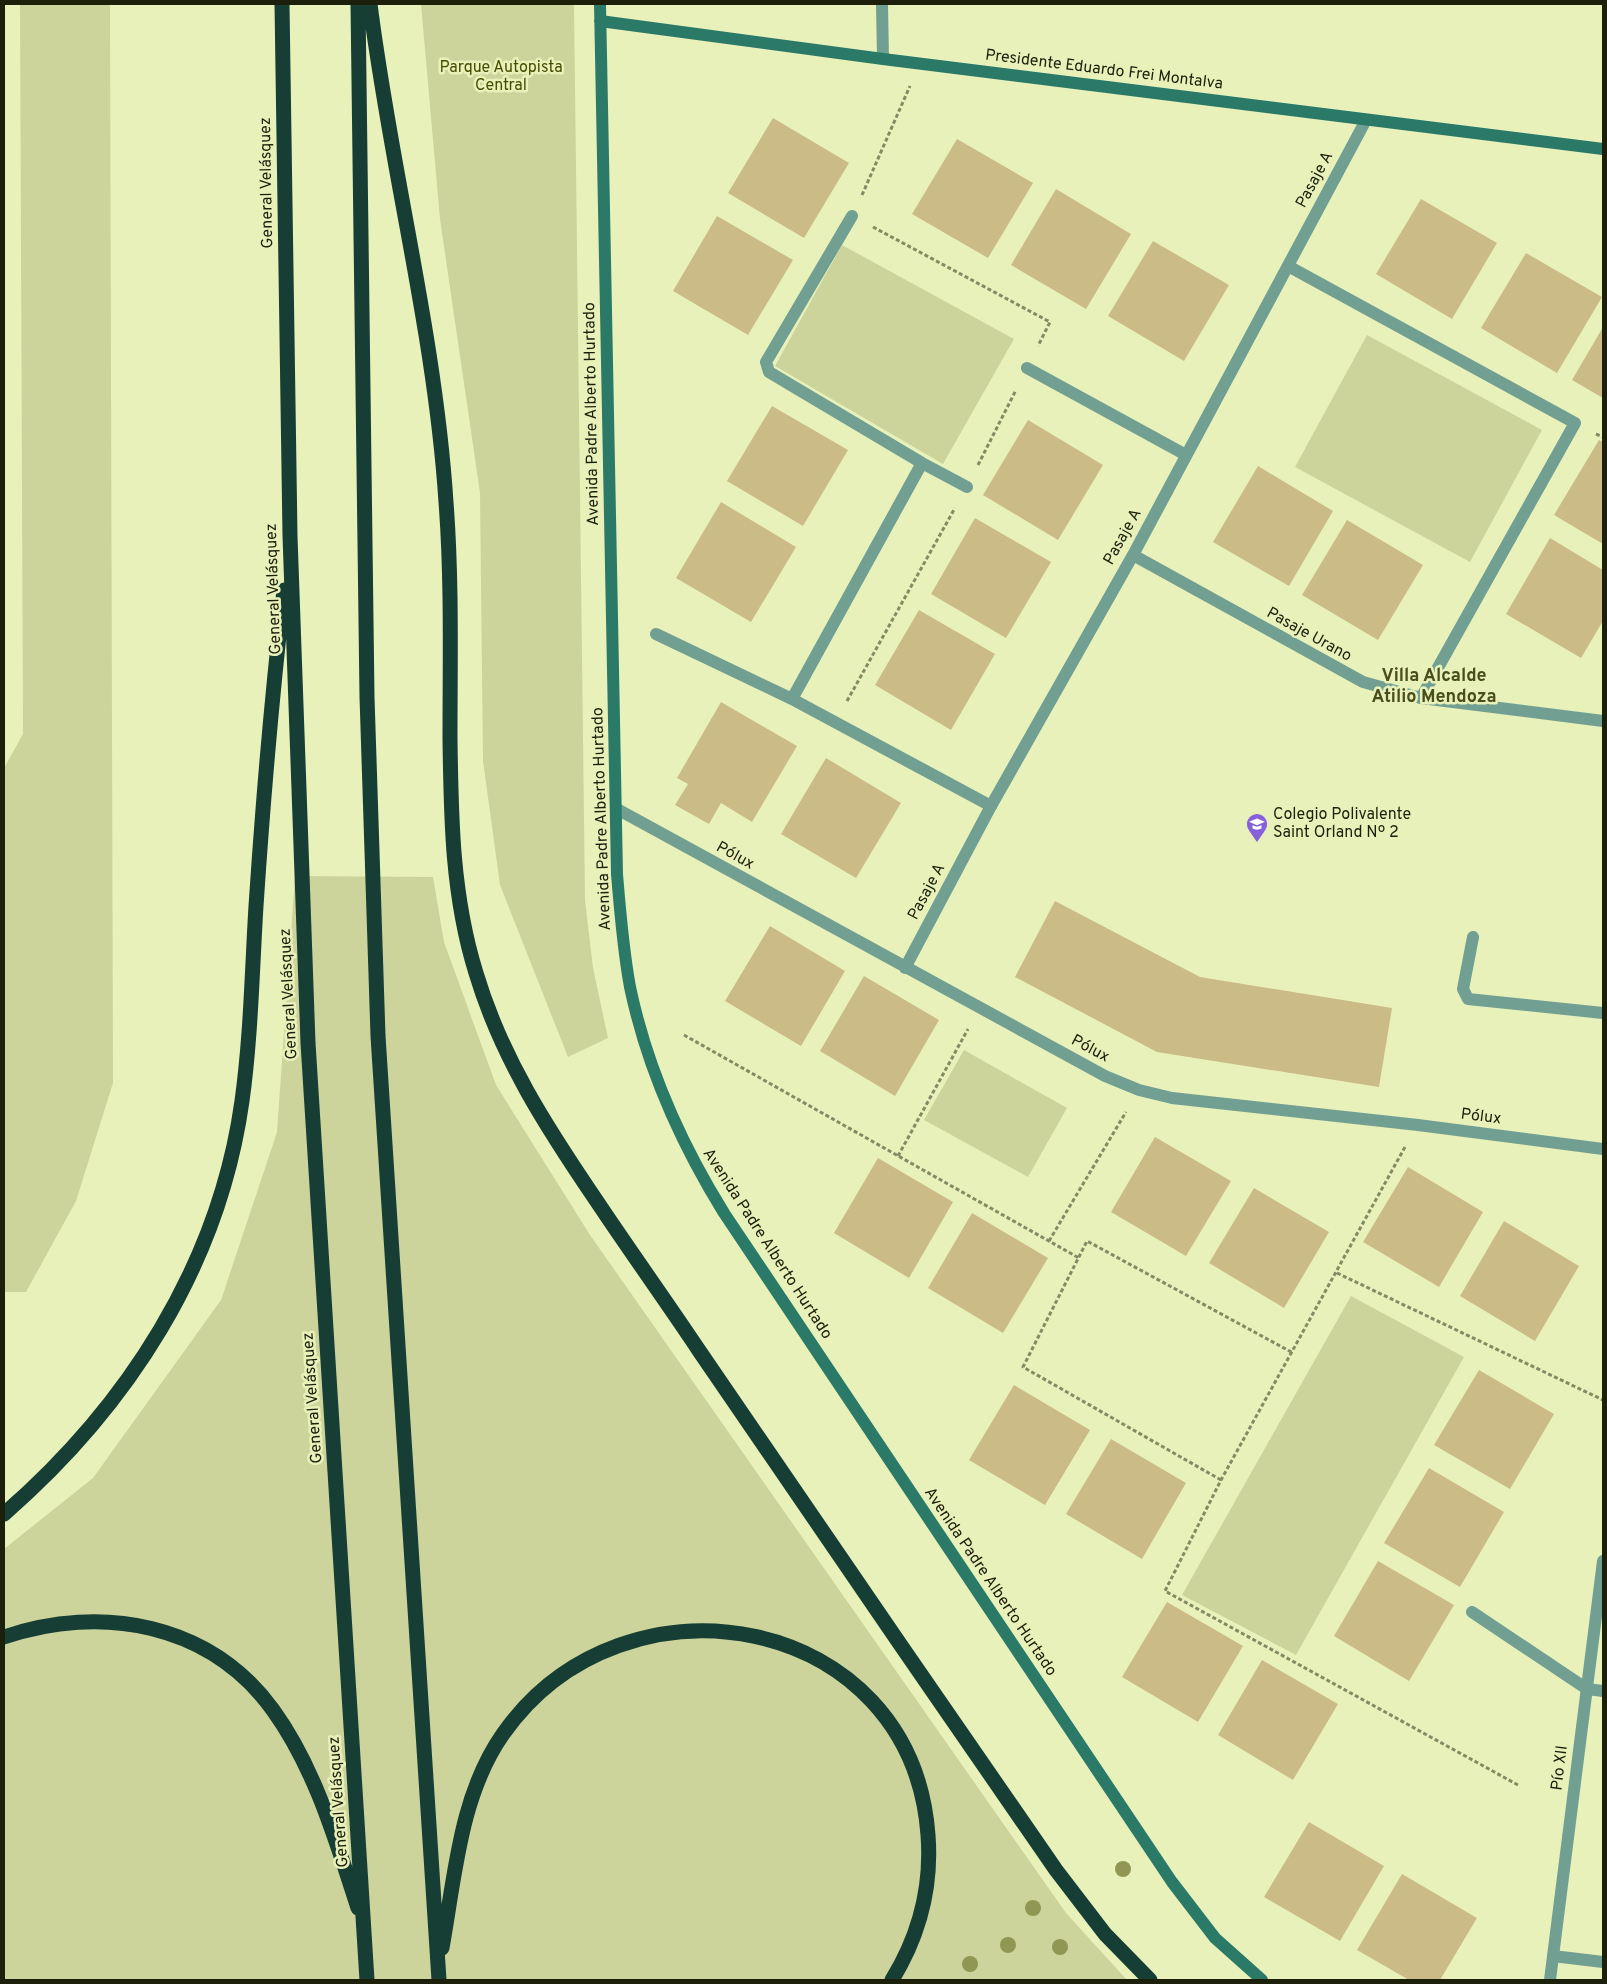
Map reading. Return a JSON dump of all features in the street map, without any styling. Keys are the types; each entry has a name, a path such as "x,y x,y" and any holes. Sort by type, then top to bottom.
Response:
{"highway":[{"name":"General Velásquez","path":"282,4 290,536 308,1043 368,1980"},
{"path":"358,4 367,697 378,1036 438,1976"},
{"path":"370,4 390,134 434,379 442,453 449,561 451,803 454,858 468,946 487,1006 525,1091 605,1213 1056,1870 1105,1934 1150,1980"},
{"path":"4,1514 58,1464 94,1424 146,1355 189,1277 222,1193 242,1104 247,1058 274,677 290,536"},
{"path":"4,1637 54,1624 114,1622 142,1625 172,1634 199,1646 225,1663 262,1697 290,1738 311,1776 365,1930"},
{"path":"438,1976 464,1828 474,1794 495,1748 522,1710 544,1688 563,1673 598,1653 628,1641 659,1634 689,1630 719,1630 777,1640 808,1653 836,1670 862,1691 881,1712 910,1760 920,1786 927,1820 930,1853 928,1887 917,1928 908,1952 892,1980"}],"street":[{"name":"Avenida Padre Alberto Hurtado","path":"600,4 617,874 622,937 630,986 657,1080 676,1126 698,1170 724,1213 1172,1882 1215,1938 1262,1980"},
{"path":"882,4 883,59"},
{"name":"Presidente Eduardo Frei Montalva","path":"600,21 920,64 1603,149"},
{"name":"Pasaje A","path":"905,968 991,806 1132,555 1366,120"},
{"path":"852,216 766,362 769,372 922,463 967,487"},
{"path":"1288,266 1575,423 1421,698"},
{"path":"1027,368 1186,455"},
{"path":"792,699 922,463"},
{"name":"Pasaje Urano","path":"1132,555 1338,671 1385,690 1421,698 1603,721"},
{"path":"656,634 792,699 991,806"},
{"name":"Pólux","path":"617,809 980,1009 1106,1076 1140,1090 1172,1098 1418,1125 1603,1149"},
{"path":"1473,937 1463,989 1468,999 1603,1013"},
{"name":"Pío XII","path":"1550,1980 1603,1561"},
{"path":"1472,1612 1587,1689 1603,1691"},
{"path":"1553,1956 1603,1962"}],"path":[{"path":"834,723 967,487 1050,322 852,216 920,64"},
{"path":"898,1156 980,1009"},
{"path":"684,1035 1079,1258"},
{"path":"1049,1241 1140,1090"},
{"path":"1418,1125 1221,1480 1165,1591 1518,1785"},
{"path":"1221,1480 1023,1367 1087,1241 1293,1353"},
{"path":"1337,1273 1603,1400"}],"green space":[{"path":"20,4 110,4 113,1083 76,1201 26,1292 4,1292 4,768 23,734"},
{"name":"Parque Autopista Central","path":"421,4 574,4 585,900 593,968 608,1038 568,1057 500,885 483,761 480,493 440,219"},
{"path":"842,245 1014,339 943,464 775,366"},
{"path":"1367,335 1542,430 1470,562 1295,467"},
{"path":"295,876 433,877 444,942 496,1085 590,1235 1066,1913 1127,1980 4,1980 4,1549 93,1478 221,1300 277,1132"},
{"path":"964,1050 1067,1108 1028,1177 924,1120"},
{"path":"1351,1296 1464,1357 1296,1655 1182,1595"}],"building":[{"path":"773,118 849,163 804,238 728,193"},
{"path":"957,139 1033,183 988,258 912,214"},
{"path":"1056,189 1131,234 1086,309 1011,265"},
{"path":"1421,199 1497,243 1452,319 1376,274"},
{"path":"717,216 793,260 748,335 673,291"},
{"path":"1153,241 1229,285 1184,361 1108,316"},
{"path":"1526,253 1602,297 1557,373 1481,328"},
{"path":"1603,327 1603,398 1572,380"},
{"path":"772,406 848,450 803,526 727,481"},
{"path":"1028,420 1103,465 1058,540 983,495"},
{"path":"1599,440 1603,442 1603,544 1554,515"},
{"path":"1258,466 1333,511 1289,586 1213,542"},
{"path":"721,502 796,547 751,622 676,578"},
{"path":"975,518 1051,562 1006,638 931,594"},
{"path":"1347,520 1423,565 1378,640 1302,595"},
{"path":"1550,538 1603,570 1603,621 1581,658 1506,614"},
{"path":"919,610 995,654 951,730 875,685"},
{"path":"721,702 797,746 752,822 721,803 709,824 675,805 688,784 677,778"},
{"path":"826,758 901,803 856,878 781,834"},
{"path":"1055,901 1200,977 1392,1008 1379,1087 1157,1052 1015,977"},
{"path":"770,926 845,971 801,1046 725,1001"},
{"path":"864,976 939,1020 895,1096 820,1051"},
{"path":"1155,1137 1231,1181 1186,1256 1111,1212"},
{"path":"878,1158 953,1202 909,1278 834,1233"},
{"path":"1408,1167 1483,1212 1439,1287 1363,1242"},
{"path":"1254,1188 1329,1232 1284,1308 1209,1263"},
{"path":"972,1213 1048,1258 1003,1333 928,1288"},
{"path":"1504,1221 1579,1266 1535,1341 1460,1296"},
{"path":"1479,1370 1554,1414 1510,1489 1434,1445"},
{"path":"1014,1385 1090,1430 1045,1505 969,1460"},
{"path":"1111,1439 1186,1483 1142,1559 1066,1514"},
{"path":"1429,1468 1504,1512 1460,1587 1384,1543"},
{"path":"1378,1561 1454,1605 1409,1681 1334,1636"},
{"path":"1167,1602 1243,1646 1198,1722 1122,1677"},
{"path":"1262,1660 1338,1704 1293,1780 1218,1735"},
{"path":"1309,1822 1384,1866 1340,1941 1264,1897"},
{"path":"1402,1874 1477,1918 1440,1980 1409,1980 1357,1950"}],"place":[{"name":"Colegio Polivalente Saint Orland Nº 2","path":"1257,843"}],"district":[{"name":"Villa Alcalde Atilio Mendoza","path":"1434,686"}]}
